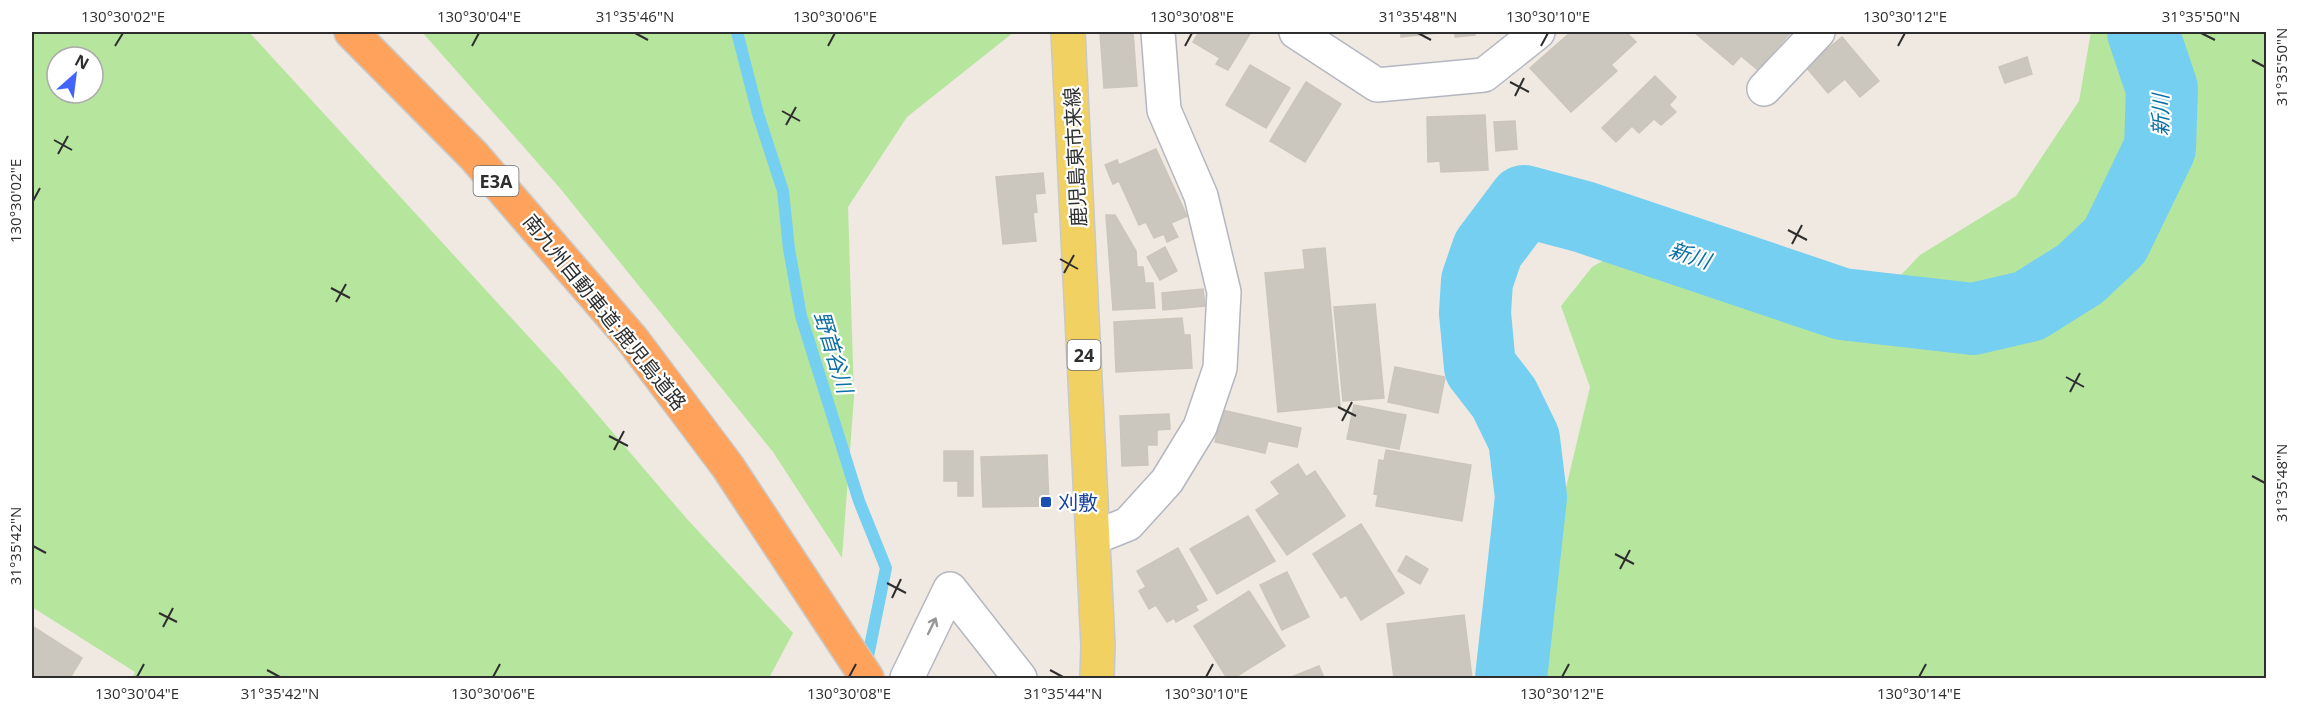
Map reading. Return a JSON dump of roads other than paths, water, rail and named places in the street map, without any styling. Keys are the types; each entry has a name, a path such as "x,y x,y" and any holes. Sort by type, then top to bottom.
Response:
{"highway":[{"name":"南九州自動車道;鹿児島道路","path":"351,32 474,156 632,339 728,467 867,678"}],"main road":[{"name":"鹿児島東市来線","path":"1068,32 1098,645 1097,678"}],"street":[{"path":"1093,538 1128,525 1167,482 1200,427 1220,368 1224,292 1201,196 1164,110 1158,32"},
{"path":"1296,32 1377,85 1484,75 1538,32"},
{"path":"1764,89 1818,32"},
{"path":"907,678 950,589 1020,678"}],"waterway":[{"name":"野首谷川","path":"737,32 758,114 783,191 789,249 801,316 859,501 886,568 866,666"},
{"name":"新川","path":"1511,678 1531,497 1524,439 1504,398 1480,367 1475,313 1477,281 1488,249 1524,201 1584,217 1842,304 1973,319 2029,306 2080,274 2115,241 2160,148 2162,89 2143,32"}],"place":[{"name":"刈敷","path":"1046,502"}]}
